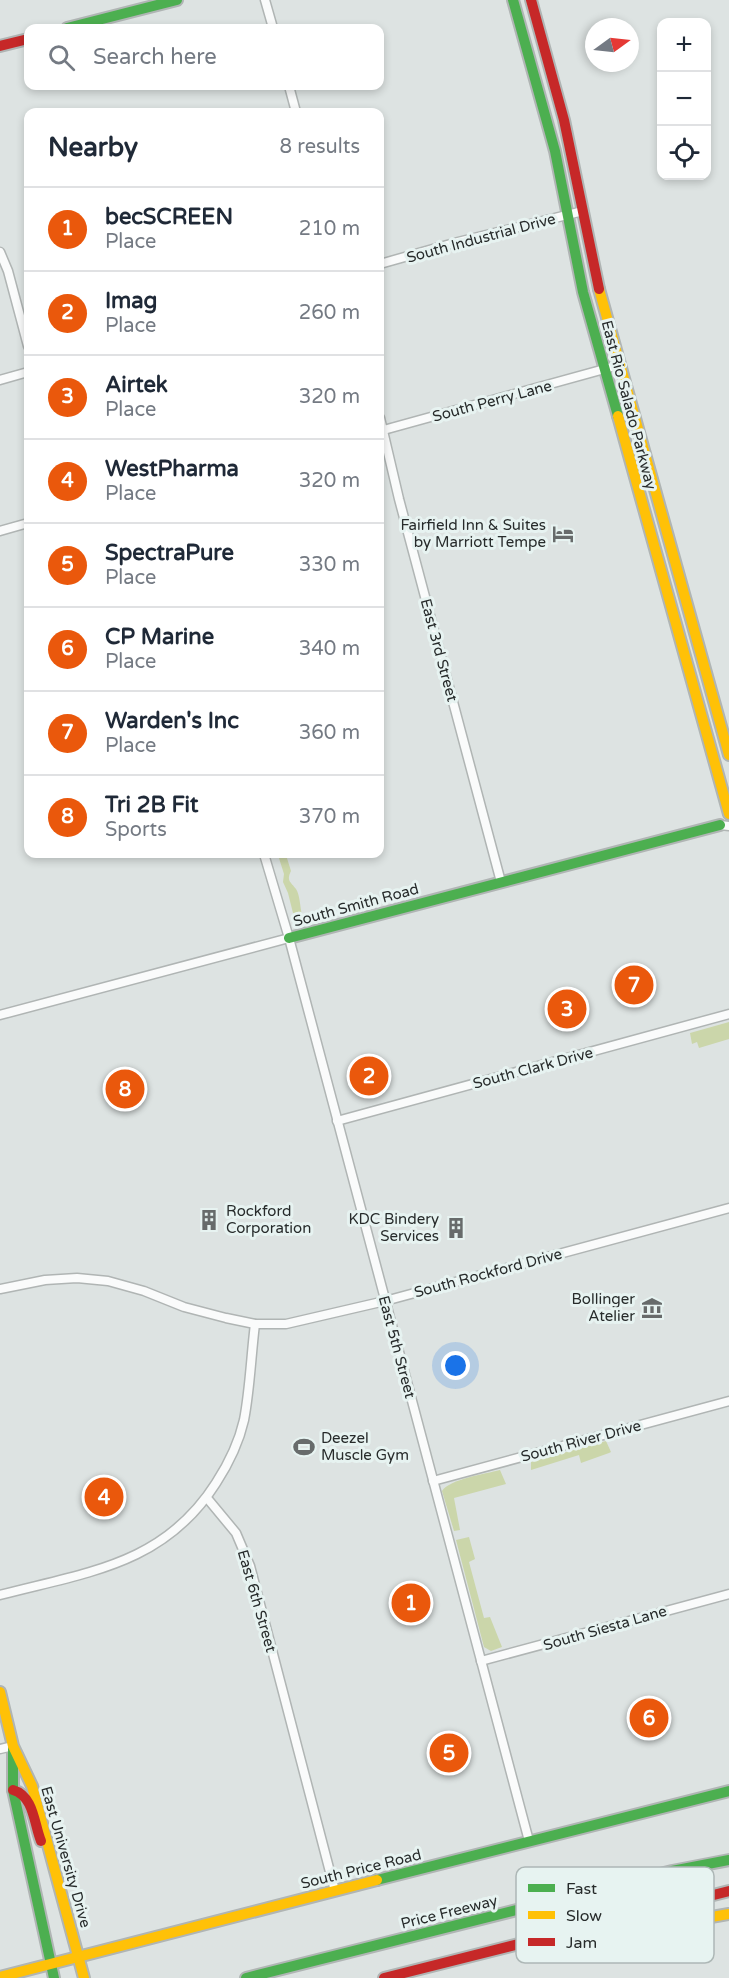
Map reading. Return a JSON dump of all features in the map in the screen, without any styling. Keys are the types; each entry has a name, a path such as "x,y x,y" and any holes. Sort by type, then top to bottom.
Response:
{"main road":[{"path":"83,24 177,0"},
{"name":"East Rio Salado Parkway","path":"513,0 555,151 582,291 727,821"},
{"name":"East Rio Salado Parkway","path":"531,0 564,120 601,298 729,755"},
{"path":"0,46 24,40"},
{"name":"South Smith Road","path":"289,938 727,821"},
{"name":"East University Drive","path":"0,1692 13,1746 32,1786 84,1977"},
{"name":"East University Drive","path":"13,1746 13,1790 54,1978"},
{"path":"13,1790 19,1790 26,1796 39,1838 51,1857"},
{"name":"South Price Road","path":"0,1977 729,1791"},
{"path":"682,1867 729,1849"},
{"name":"Price Freeway","path":"693,1867 729,1860"},
{"path":"714,1895 729,1891"},
{"name":"Price Freeway","path":"246,1978 516,1910"},
{"path":"714,1917 729,1914"},
{"path":"384,1978 516,1944"},
{"path":"458,1959 516,1951"}],"street":[{"path":"265,0 272,24"},
{"path":"290,90 295,108"},
{"name":"South Industrial Drive","path":"384,263 583,211"},
{"path":"0,252 10,276 24,330"},
{"name":"South Perry Lane","path":"384,430 619,365"},
{"path":"0,380 24,373"},
{"name":"East 3rd Street","path":"384,442 501,882"},
{"path":"0,531 24,524"},
{"name":"East 5th Street","path":"265,858 289,938 529,1841"},
{"name":"South Smith Road","path":"0,1015 289,938"},
{"name":"South Clark Drive","path":"337,1121 729,1014"},
{"name":"South Rockford Drive","path":"0,1289 45,1280 77,1278 108,1281 144,1291 184,1307 255,1324 286,1324 385,1301 729,1208"},
{"path":"0,1595 132,1558 152,1548 176,1529 207,1498 233,1453 243,1420 255,1324"},
{"name":"South River Drive","path":"433,1481 729,1401"},
{"name":"East 6th Street","path":"207,1498 236,1533 250,1566 335,1891"},
{"name":"South Siesta Lane","path":"481,1661 729,1594"},
{"path":"0,1749 13,1746"}],"green space":[{"path":"279,858 287,858 291,871 289,879 297,892 302,915 329,908 331,915 301,921 293,913 283,882 284,874"},
{"path":"729,1022 729,1039 699,1048 697,1042 692,1044 690,1033"},
{"path":"606,1441 611,1452 609,1453 581,1463 579,1455 531,1470 531,1462"},
{"path":"500,1470 506,1484 454,1498 460,1530 454,1531 442,1491 460,1480"},
{"path":"469,1537 475,1559 469,1562 484,1618 490,1617 502,1647 491,1651 484,1647 456,1540"}],"traffic: fast":[{"path":"83,24 177,0"},
{"path":"513,0 555,151 583,292 618,416"},
{"path":"289,938 720,825"},
{"path":"13,1749 13,1790 54,1978"},
{"path":"377,1880 729,1791"},
{"path":"693,1867 729,1860"},
{"path":"246,1978 516,1910"}],"traffic: slow":[{"path":"599,289 729,755"},
{"path":"618,416 729,814"},
{"path":"0,1692 13,1746 32,1786 84,1978"},
{"path":"0,1977 377,1880"},
{"path":"714,1917 729,1914"}],"traffic: jam":[{"path":"531,0 564,120 599,289"},
{"path":"0,46 24,40"},
{"path":"13,1790 20,1793 29,1804 41,1841"},
{"path":"714,1895 729,1891"},
{"path":"384,1978 516,1945"}],"place":[{"name":"Fairfield Inn & Suites by Marriott Tempe","path":"563,534"},
{"name":"Warden's Inc","path":"634,985"},
{"name":"Airtek","path":"567,1009"},
{"name":"Imag","path":"369,1076"},
{"name":"Tri 2B Fit","path":"125,1089"},
{"name":"Rockford Corporation","path":"209,1220"},
{"name":"KDC Bindery Services","path":"456,1228"},
{"name":"Bollinger Atelier","path":"652,1308"},
{"name":"Deezel Muscle Gym","path":"304,1447"},
{"name":"WestPharma","path":"104,1497"},
{"name":"becSCREEN","path":"411,1603"},
{"name":"CP Marine","path":"649,1718"},
{"name":"SpectraPure","path":"449,1753"}]}
